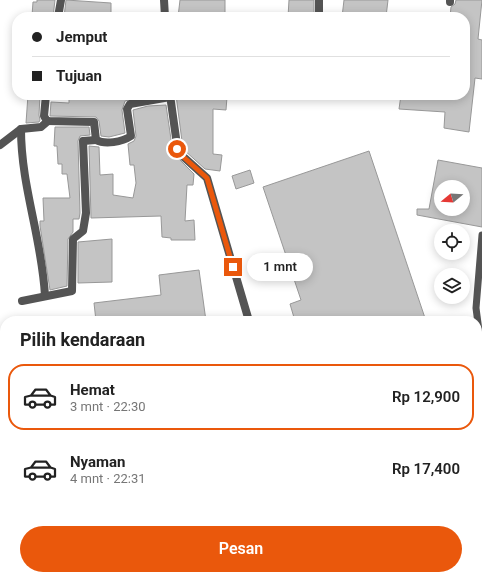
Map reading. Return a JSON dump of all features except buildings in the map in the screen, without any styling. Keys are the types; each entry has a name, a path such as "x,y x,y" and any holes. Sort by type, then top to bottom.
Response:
{"street":[{"path":"59,12 61,0"},
{"path":"164,0 165,12"},
{"path":"319,0 319,12"},
{"path":"46,100 44,116 48,121"},
{"path":"22,301 72,291 73,239 83,231 86,213 83,141 96,140 103,143 126,139 131,136 127,109 130,104 150,100"},
{"path":"171,100 178,152 207,178 248,316"},
{"path":"0,145 21,129 41,127 48,121 94,122 96,140"},
{"path":"21,129 25,183 44,267 45,296"}],"lane":[{"path":"477,316 476,308 482,235"}],"route":[{"path":"177,149 180,154 207,178 233,267"}]}
